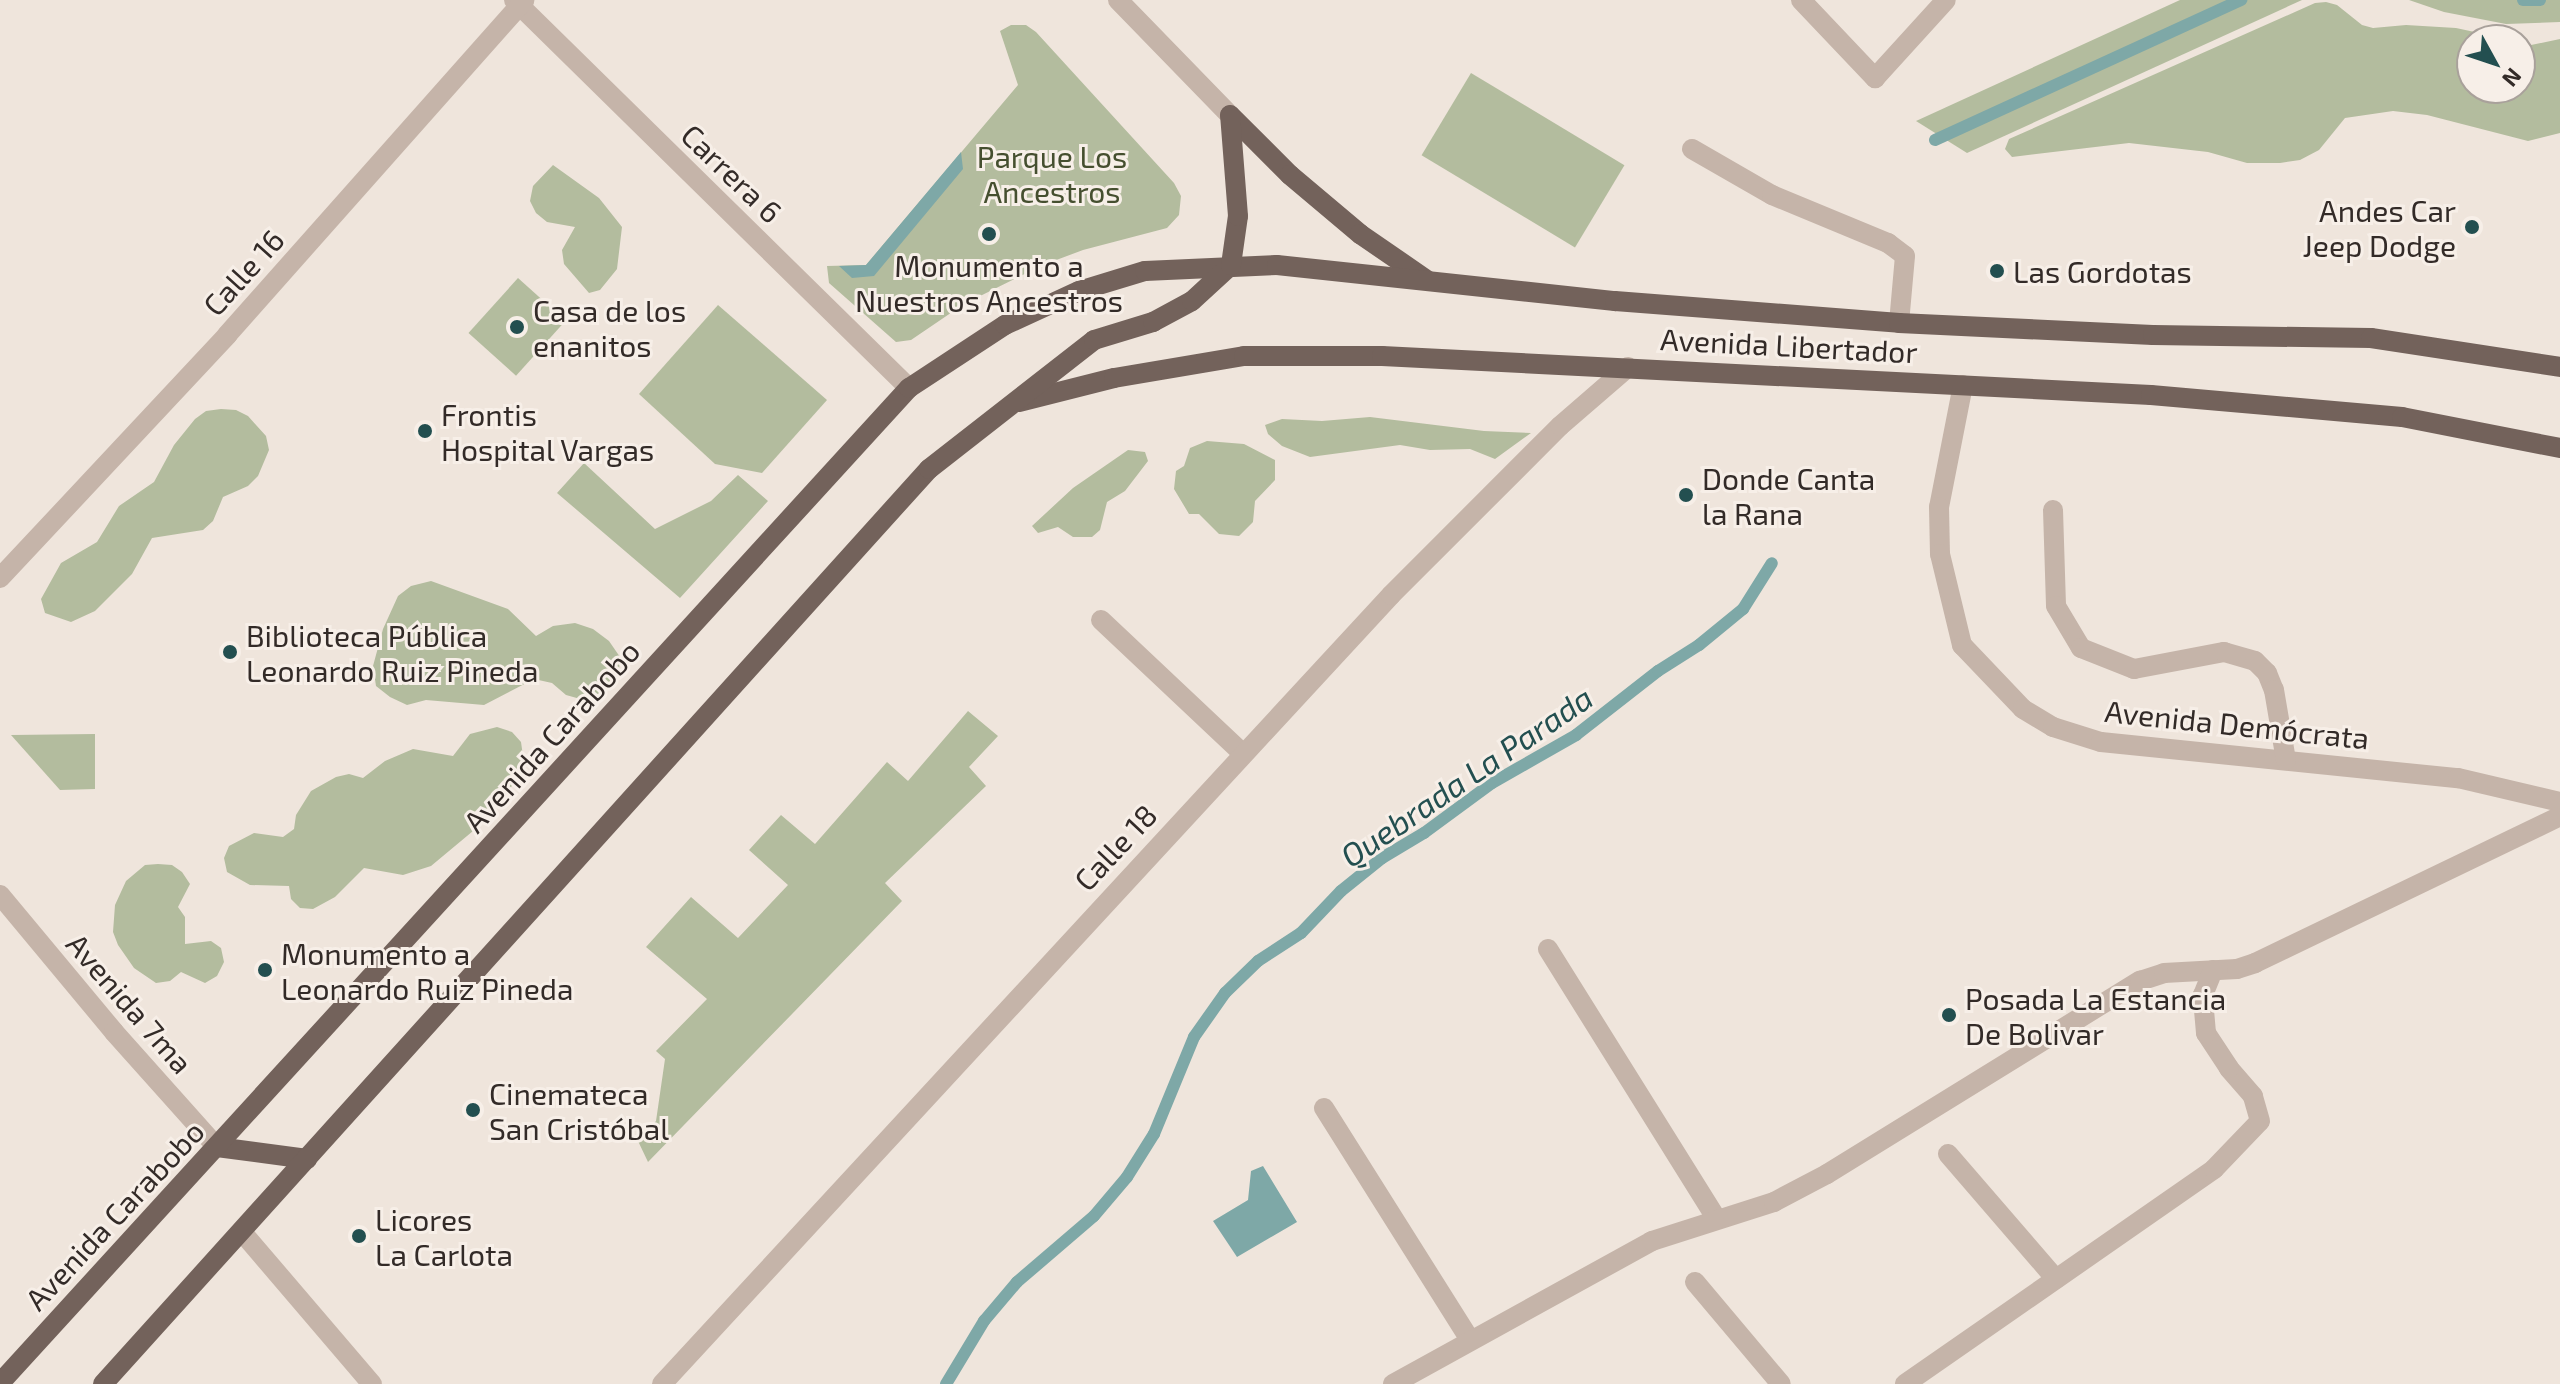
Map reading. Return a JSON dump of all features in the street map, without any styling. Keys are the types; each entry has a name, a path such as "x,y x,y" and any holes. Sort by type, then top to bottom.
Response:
{"main road":[{"path":"103,1384 929,469 1094,340 1153,322 1192,301 1231,265 1238,216 1230,115"},
{"path":"1230,115 1290,175 1360,234 1430,282"},
{"name":"Avenida Carabobo","path":"0,1383 909,388 1005,325 1079,291 1145,271 1231,265"},
{"name":"Avenida Libertador","path":"1231,265 1277,265 1615,301 1899,323 2153,335 2371,338 2560,367"},
{"name":"Avenida Libertador","path":"1015,403 1114,378 1244,356 1382,356 2151,395 2402,417 2560,448"},
{"path":"217,1147 307,1159"}],"street":[{"path":"1118,0 1230,115"},
{"path":"1801,0 1875,78 1946,0"},
{"name":"Carrera 6","path":"519,2 909,388"},
{"name":"Calle 16","path":"0,578 227,335 519,2"},
{"path":"1692,149 1772,195 1888,243 1905,256 1899,323"},
{"name":"Calle 18","path":"662,1384 1242,753 1511,473 1628,367"},
{"name":"Avenida Demócrata","path":"1963,385 1939,507 1940,554 1962,645 2023,709 2053,727 2101,742 2458,778 2560,802"},
{"path":"2053,510 2056,606 2081,648 2134,669 2224,652 2255,661 2267,673 2274,690 2286,760"},
{"path":"1101,620 1242,753"},
{"path":"1393,1384 1652,1241 1716,1218 1774,1202 1827,1174 2140,981 2164,973 2237,969 2255,963 2560,816"},
{"name":"Avenida 7ma","path":"0,895 114,1032 217,1147"},
{"path":"1548,949 1716,1218"},
{"path":"1905,1384 2214,1169 2260,1121 2253,1096 2229,1068 2206,1033 2203,995 2213,970"},
{"path":"1324,1108 1470,1340"},
{"path":"1948,1154 2056,1279"},
{"path":"242,1232 372,1384"},
{"path":"1695,1282 1781,1384"}],"green space":[{"path":"2180,0 2302,0 1967,153 1916,121"},
{"path":"2409,0 2560,0 2560,22 2506,24 2444,12"},
{"path":"2315,3 2337,5 2362,25 2373,28 2406,25 2456,28 2456,104 2536,104 2536,44 2560,39 2560,133 2528,141 2427,115 2393,111 2345,118 2319,150 2300,160 2280,163 2247,163 2208,152 2129,143 2012,157 2005,149 2009,139"},
{"name":"Parque Los Ancestros","path":"1011,25 1026,25 1036,32 1174,183 1181,196 1179,215 1167,228 1083,250 1043,265 964,304 911,340 896,342 829,283 827,266 866,265 1018,85 1000,31"},
{"path":"1471,73 1624,165 1575,247 1422,155"},
{"path":"553,165 599,198 622,227 617,269 600,290 589,293 564,264 562,250 575,227 547,222 536,213 530,201 533,186"},
{"name":"Casa de los enanitos","path":"518,278 566,321 516,376 468,333"},
{"path":"718,305 827,400 762,473 715,464 639,394"},
{"path":"236,410 248,416 266,436 269,450 258,476 248,486 223,497 213,521 203,530 152,538 132,574 95,611 71,622 45,613 41,599 61,563 97,542 119,506 154,482 174,445 195,419 206,411"},
{"path":"1370,417 1484,431 1531,433 1495,459 1470,449 1430,450 1400,445 1310,457 1282,446 1268,434 1265,425 1282,419 1322,421"},
{"path":"1207,441 1244,444 1275,460 1275,480 1255,501 1253,522 1239,536 1219,534 1199,514 1189,514 1174,489 1176,471 1184,466 1190,448"},
{"path":"1128,450 1145,452 1148,461 1125,491 1107,502 1100,530 1092,537 1073,537 1058,527 1038,533 1032,526 1073,488"},
{"path":"584,463 655,529 711,501 738,475 768,501 680,598 557,493"},
{"path":"431,581 508,609 536,636 553,626 575,623 593,629 609,641 620,657 619,671 604,691 584,700 566,695 552,683 534,679 484,705 426,700 407,705 390,697 376,686 373,666 383,629 398,596 411,586"},
{"path":"968,711 998,736 969,767 986,786 885,883 902,901 648,1162 638,1141 656,1121 665,1059 656,1051 707,999 646,947 691,897 738,938 788,885 749,850 781,815 815,844 887,762 908,781"},
{"path":"497,727 512,732 521,742 523,756 518,778 485,821 431,866 403,875 364,868 335,897 313,909 300,908 291,899 289,886 250,885 227,872 224,858 229,846 254,833 283,837 294,829 296,815 311,791 336,777 349,774 363,778 385,761 413,749 453,756 470,734"},
{"path":"95,734 95,789 60,790 11,735"},
{"path":"145,865 172,865 182,872 190,884 178,907 185,917 185,944 211,941 221,948 224,962 217,976 205,983 181,972 170,981 156,983 134,968 118,945 113,932 115,905 126,881"}],"water":[{"path":"961,152 963,169 874,276 852,278 839,266 866,265"},
{"path":"1263,1166 1297,1222 1237,1257 1213,1221 1248,1200 1251,1171"}],"waterway":[{"name":"Quebrada La Parada","path":"1935,140 2241,0"},
{"name":"Quebrada La Parada","path":"2523,0 2540,0"},
{"name":"Quebrada La Parada","path":"946,1384 984,1321 1017,1282 1094,1216 1127,1177 1154,1134 1194,1037 1225,993 1258,961 1301,933 1341,891 1382,858 1424,833 1492,783 1576,735 1658,671 1699,645 1743,609 1772,563"}],"place":[{"name":"Andes Car Jeep Dodge","path":"2472,227"},
{"name":"Monumento a Nuestros Ancestros","path":"989,234"},
{"name":"Las Gordotas","path":"1997,271"},
{"name":"Casa de los enanitos","path":"517,327"},
{"name":"Frontis Hospital Vargas","path":"425,431"},
{"name":"Donde Canta la Rana","path":"1686,495"},
{"name":"Biblioteca Pública Leonardo Ruiz Pineda","path":"230,652"},
{"name":"Monumento a Leonardo Ruiz Pineda","path":"265,970"},
{"name":"Posada La Estancia De Bolivar","path":"1949,1015"},
{"name":"Cinemateca San Cristóbal","path":"473,1110"},
{"name":"Licores La Carlota","path":"359,1236"}]}
